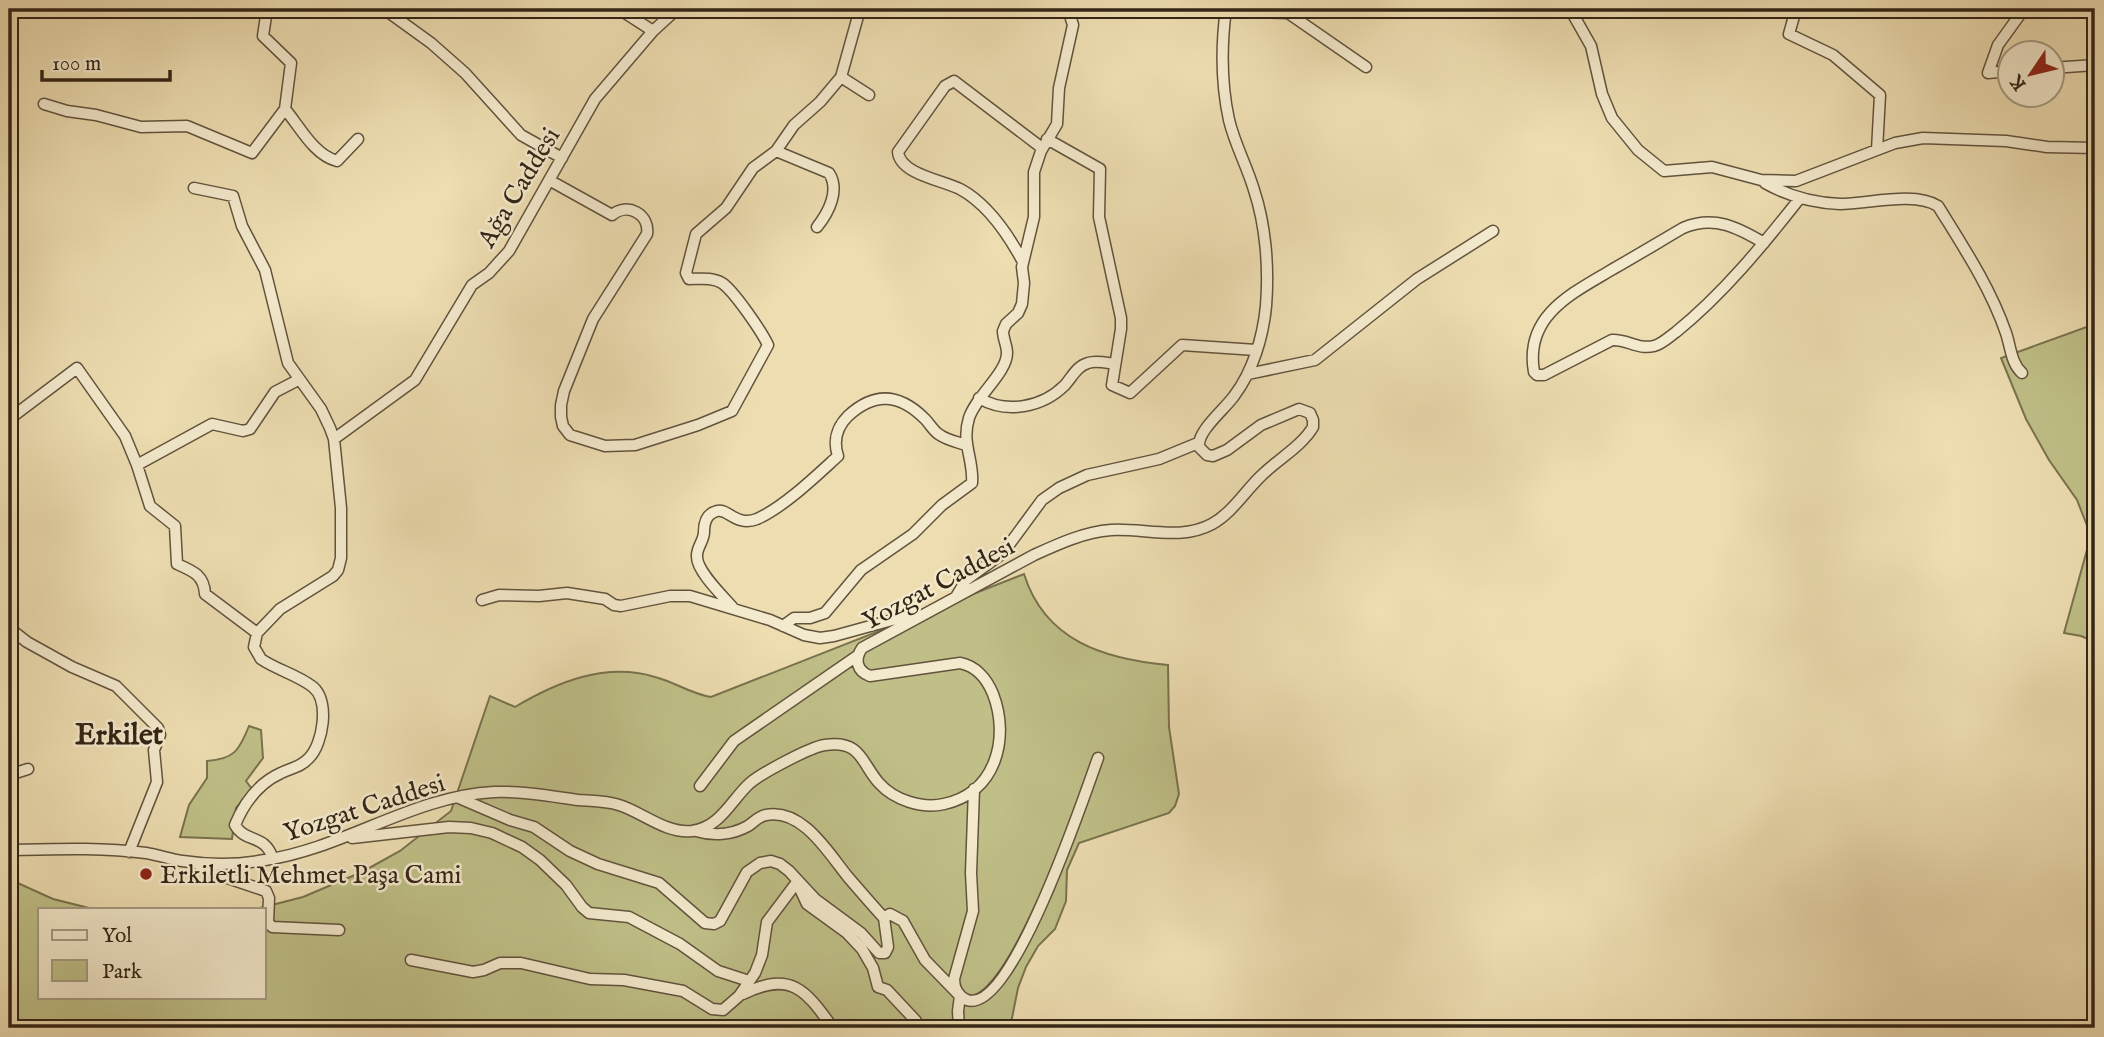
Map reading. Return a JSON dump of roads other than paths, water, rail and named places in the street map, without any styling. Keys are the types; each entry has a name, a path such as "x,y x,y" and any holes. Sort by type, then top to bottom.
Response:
{"street":[{"path":"44,104 141,127 187,126 252,153 285,109 291,63 263,36 267,9"},
{"path":"384,9 431,43 465,73 521,135 562,158"},
{"path":"619,9 653,31"},
{"name":"Ağa Caddesi","path":"334,439 415,380 472,285 496,266 509,251 595,99 653,31 677,9"},
{"path":"549,180 612,215 619,210 632,210 645,219 648,226 647,233 593,319 561,405 563,426 570,435 596,445 625,447 688,429 732,411 768,345 764,335 724,285 709,279 689,279 686,273 696,234 726,208 753,168 776,151 794,125 820,102 841,77 860,9"},
{"path":"783,626 794,618 810,618 825,613 861,570 913,534 942,505 970,486 973,478 966,445 969,418 1006,358 1003,331 1022,304 1023,262 1033,226 1033,181 1045,144 1057,124 1059,88 1073,25 1068,9"},
{"path":"1570,9 1591,46 1602,94 1610,112 1638,150 1664,171 1712,167 1760,180 1800,198 1840,204 1918,200 1929,201 1938,206 1979,272 2006,333 2014,363 2022,373"},
{"path":"1796,9 1789,34 1833,55 1880,95 1877,150"},
{"path":"2003,38 2024,9"},
{"path":"957,595 966,580 1003,553 1042,500 1059,488 1087,475 1150,461 1199,439 1248,374 1263,324 1266,298 1264,234 1254,190 1234,137 1226,106 1222,52 1226,10 1288,13 1366,67"},
{"path":"1996,51 1989,73 1996,72"},
{"path":"2066,67 2095,65"},
{"path":"841,77 869,95"},
{"path":"1023,262 1000,225 980,204 960,189 903,165 898,152 945,86 954,81 1045,144 1100,169 1099,216 1121,318 1112,385 1129,393 1182,345 1256,350"},
{"path":"285,109 317,150 328,158 337,161 358,139"},
{"path":"1760,180 1796,181 1895,143 1936,137 2006,141 2047,147 2095,148"},
{"path":"776,151 831,176 834,185 832,200 817,227"},
{"path":"194,188 233,196 242,226 265,270 285,354 298,380 321,409 334,439 341,508 340,566 333,576 280,609 257,633 254,647 261,659 312,687 320,696 322,706 320,738 312,755 302,764 264,783 249,799 235,825 243,835 255,838 265,845 272,859"},
{"path":"1764,243 1737,227 1721,222 1697,223 1683,228 1576,291 1553,309 1536,336 1532,351 1534,372 1545,376 1612,340 1622,340 1643,347 1660,344 1698,313 1764,243 1800,198"},
{"path":"1248,374 1315,360 1417,279 1493,230"},
{"path":"979,398 1002,407 1027,405 1044,400 1059,390 1077,369 1085,364 1115,364"},
{"path":"9,416 12,417 77,368 125,436 138,465 150,506 175,526 177,564 196,573 204,584 205,594 257,633"},
{"path":"138,465 212,424 243,431 250,429 275,392 298,380"},
{"path":"736,611 700,568 697,560 698,549 705,535 704,523 711,514 723,511 737,520 753,520 800,490 838,456 836,441 842,424 851,414 875,400 887,398 899,401 924,418 938,435 966,445"},
{"name":"Yozgat Caddesi","path":"9,850 129,852 197,863 272,859 341,839 390,818 458,797 482,793 512,793 618,804 675,830 693,831 717,820 756,778 812,749 827,745 839,745 857,752 884,788 911,803 928,806 946,804 963,797 984,780 994,764 1002,736 995,700 982,676 969,665 956,663 870,676 859,669 857,656 865,645 1049,548 1091,533 1120,530 1169,533 1191,531 1213,524 1230,510 1260,476 1309,433 1314,420 1310,413 1303,410 1284,414 1261,425 1227,450 1213,456 1203,454 1199,439"},
{"path":"482,600 499,595 539,596 567,593 605,598 614,605 621,606 683,595 804,635 827,637 932,609"},
{"path":"9,628 27,642 72,667 116,686 158,728 160,735 154,754 157,782 129,852"},
{"path":"700,786 734,741 857,656"},
{"path":"884,918 890,914 900,918 925,960 960,996 973,1001 986,997 1021,947 1059,868 1098,758"},
{"path":"9,775 28,769"},
{"path":"959,1028 960,996 954,979 972,911 974,789"},
{"path":"458,797 510,820 534,827 570,851 598,864 659,883 709,924 717,923 722,918 744,876 754,865 765,861 776,862 789,871 824,907 861,933 879,953 887,951 884,918 822,845 803,827 787,817 773,814 762,816 746,827 729,833 693,831"},
{"path":"341,839 449,827 492,833 522,847 540,860 566,885 589,913 629,917 680,944 718,971 749,981"},
{"path":"197,863 207,871 266,891 269,898 267,919 272,927 339,930"},
{"path":"411,960 473,972 514,961 590,979 624,980 682,990 715,1010 727,1008 739,996 762,956 767,922 797,882"},
{"path":"797,882 807,904 855,940 871,963 878,987 887,990 916,1021"},
{"path":"739,996 763,987 794,987 807,994 833,1028"}],"place":[{"name":"Erkiletli Mehmet Paşa Cami","path":"146,874"}],"district":[{"name":"Erkilet","path":"119,734"}]}
